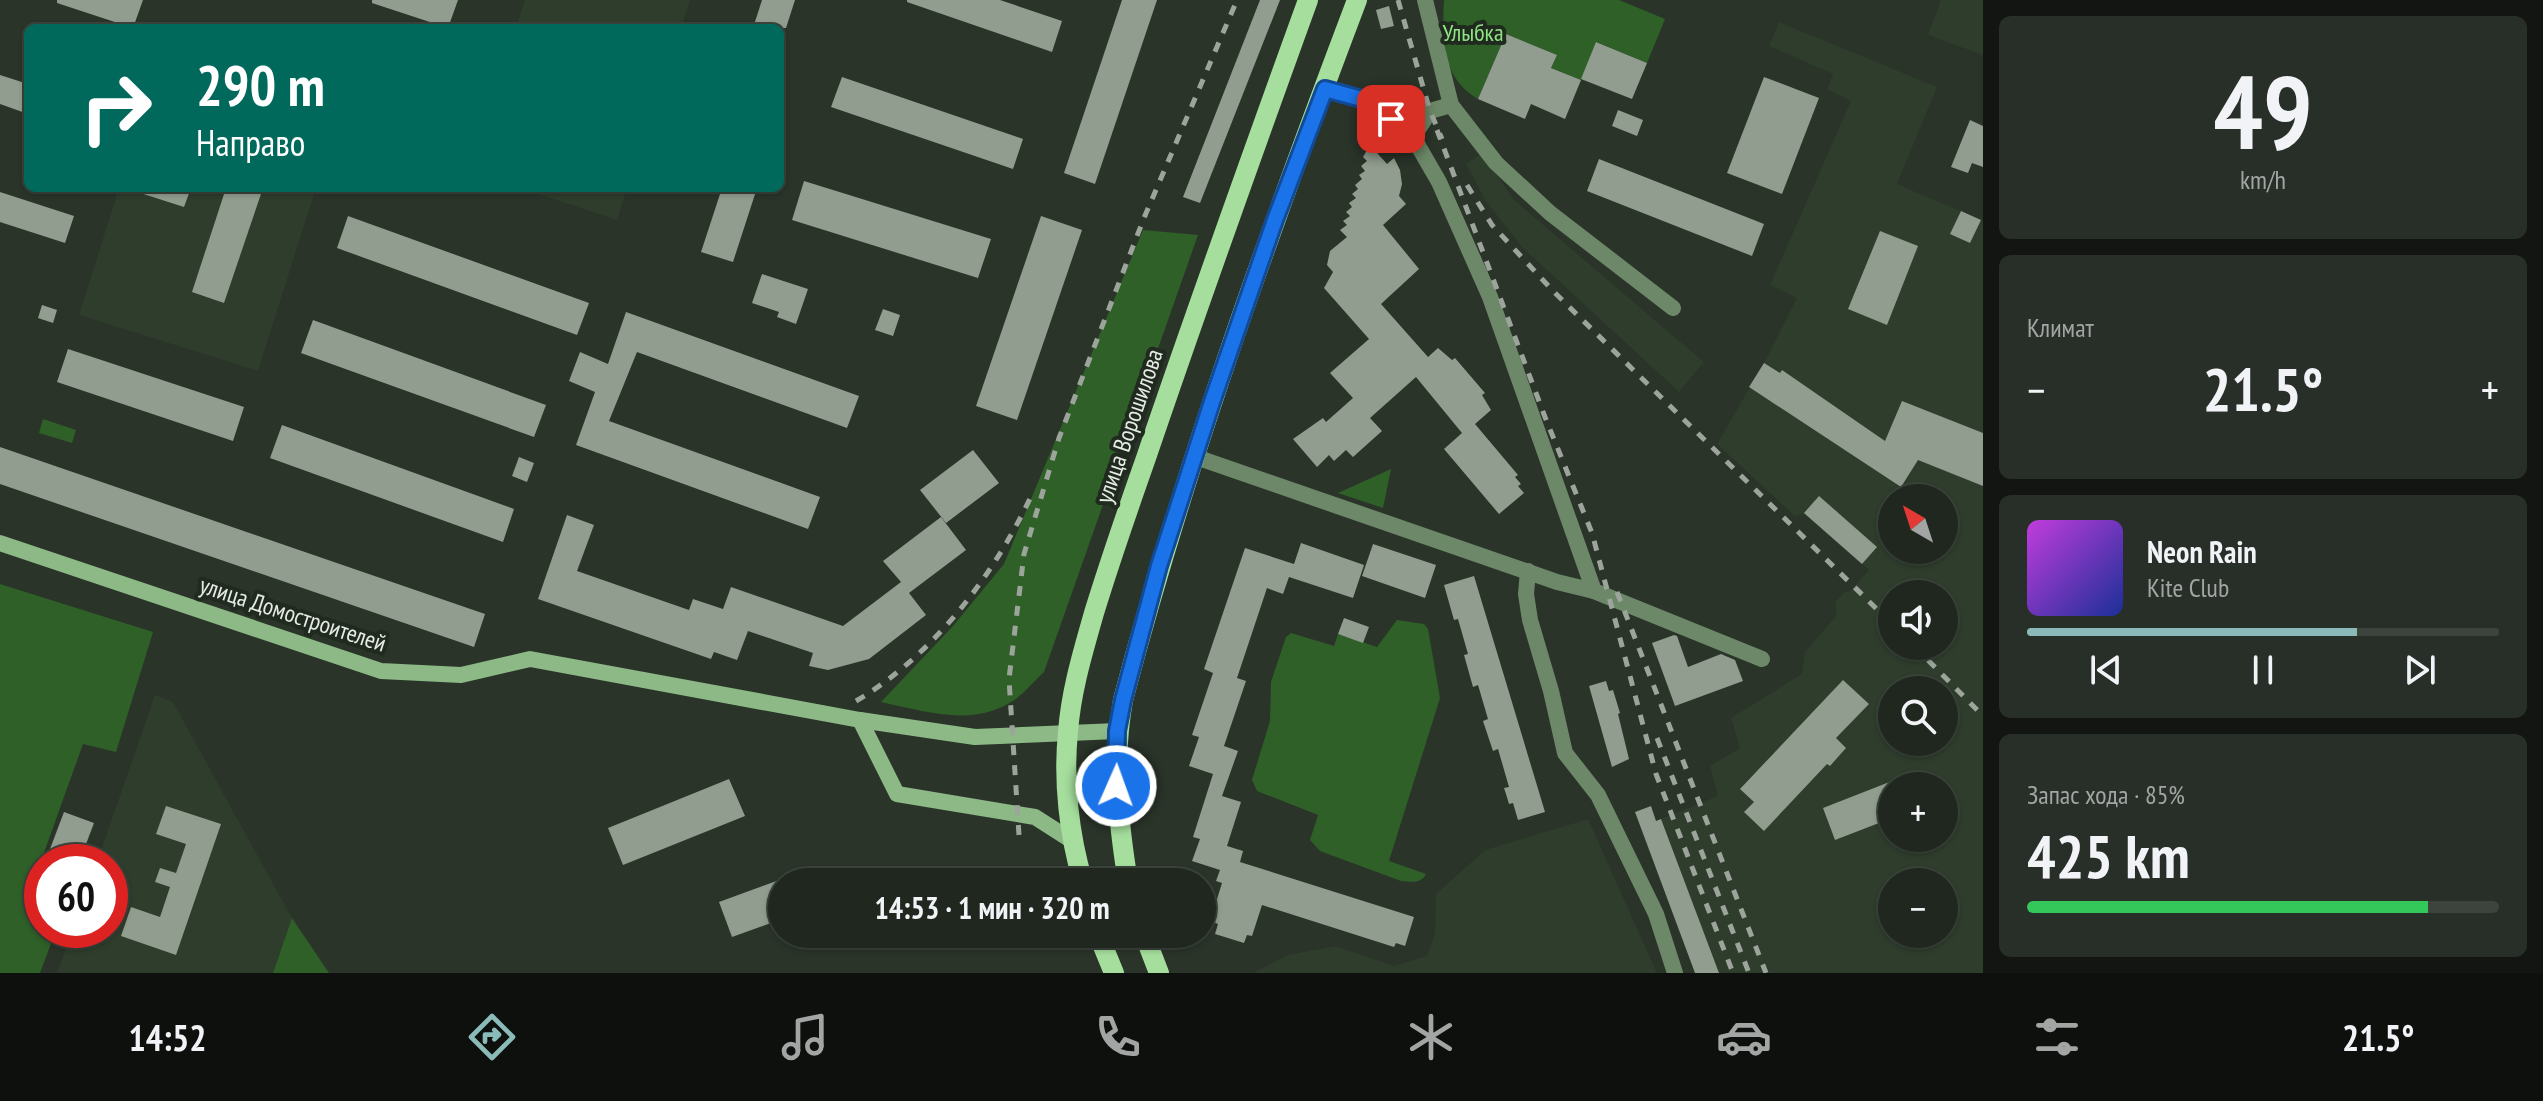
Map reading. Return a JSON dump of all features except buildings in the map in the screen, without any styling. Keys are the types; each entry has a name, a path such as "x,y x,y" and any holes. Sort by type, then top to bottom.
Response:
{"main road":[{"name":"улица Ворошилова","path":"1080,868 1068,791 1067,734 1082,653 1113,552 1308,0"},
{"path":"1126,868 1116,786 1117,731 1136,652 1193,456 1275,220 1357,0"},
{"path":"1104,948 1114,973"},
{"path":"1149,948 1159,973"}],"street":[{"path":"1425,0 1451,105 1496,163 1550,213 1673,308"},
{"path":"1325,89 1369,101 1413,137 1439,182 1490,297 1594,591"},
{"path":"1413,137 1430,111 1451,105"},
{"path":"1193,456 1557,582 1594,591 1762,659"},
{"name":"улица Домостроителей","path":"0,543 381,671 461,675 530,659 860,720 975,737 1117,731"},
{"path":"1528,571 1526,594 1530,620 1565,753 1598,795 1656,914 1675,973"},
{"path":"860,720 897,794 1035,817 1074,842"}],"shaded area":[{"path":"525,0 690,0 682,24 517,24"},
{"path":"1941,0 1983,0 1983,55 1928,35"},
{"path":"1779,22 1937,87 1897,184 1983,221 1983,973 1719,973 1661,819 1718,796 1710,766 1740,748 1731,718 1802,674 1805,652 1837,615 1835,602 1869,570 1804,514 1795,516 1717,444 1797,298 1770,285 1851,101 1827,89 1833,74 1769,46"},
{"path":"1482,153 1513,199 1704,362 1679,392 1522,247 1486,201 1466,164"},
{"path":"118,192 315,192 258,371 79,315"},
{"path":"532,192 626,192 617,220"},
{"path":"155,695 173,702 292,918 273,973 57,973 66,948 128,948 128,844 103,844"},
{"path":"1588,819 1657,973 1253,973 1288,955 1336,946 1394,966 1427,956 1435,933 1436,894 1485,850"}],"green space":[{"name":"Улыбка","path":"1444,0 1619,0 1665,19 1647,63 1597,42 1581,80 1551,68 1557,55 1506,34 1478,99 1466,90 1450,68 1444,43"},
{"path":"1143,230 1198,235 1044,672 1011,702 980,714 930,713 881,702 953,626 1004,564"},
{"path":"43,419 76,430 72,443 39,433"},
{"path":"1391,469 1383,508 1338,493"},
{"path":"0,584 153,632 116,752 83,744 47,844 24,844 24,948 49,948 40,973 0,973"},
{"path":"1397,620 1424,624 1428,629 1440,698 1389,861 1426,874 1419,881 1412,882 1401,881 1320,851 1310,840 1318,815 1257,791 1252,780 1270,721 1271,682 1286,637 1291,633 1334,646 1338,634 1377,647"},
{"path":"292,918 329,973 273,973"}],"railway":[{"path":"1019,835 1009,679 1024,554 1059,438 1144,218 1237,0"},
{"path":"1398,0 1430,111 1442,139"},
{"path":"1437,130 1592,533 1656,774 1733,973"},
{"path":"1467,185 1492,225 1554,292 1878,610"},
{"path":"856,701 911,660 960,610 1001,552 1033,492"},
{"path":"1617,592 1766,973"},
{"path":"1928,660 1983,716"},
{"path":"1657,738 1749,973"}],"route":[{"path":"1116,786 1117,731 1123,700 1159,566 1193,456 1275,220 1325,89 1369,101 1391,119"}]}
